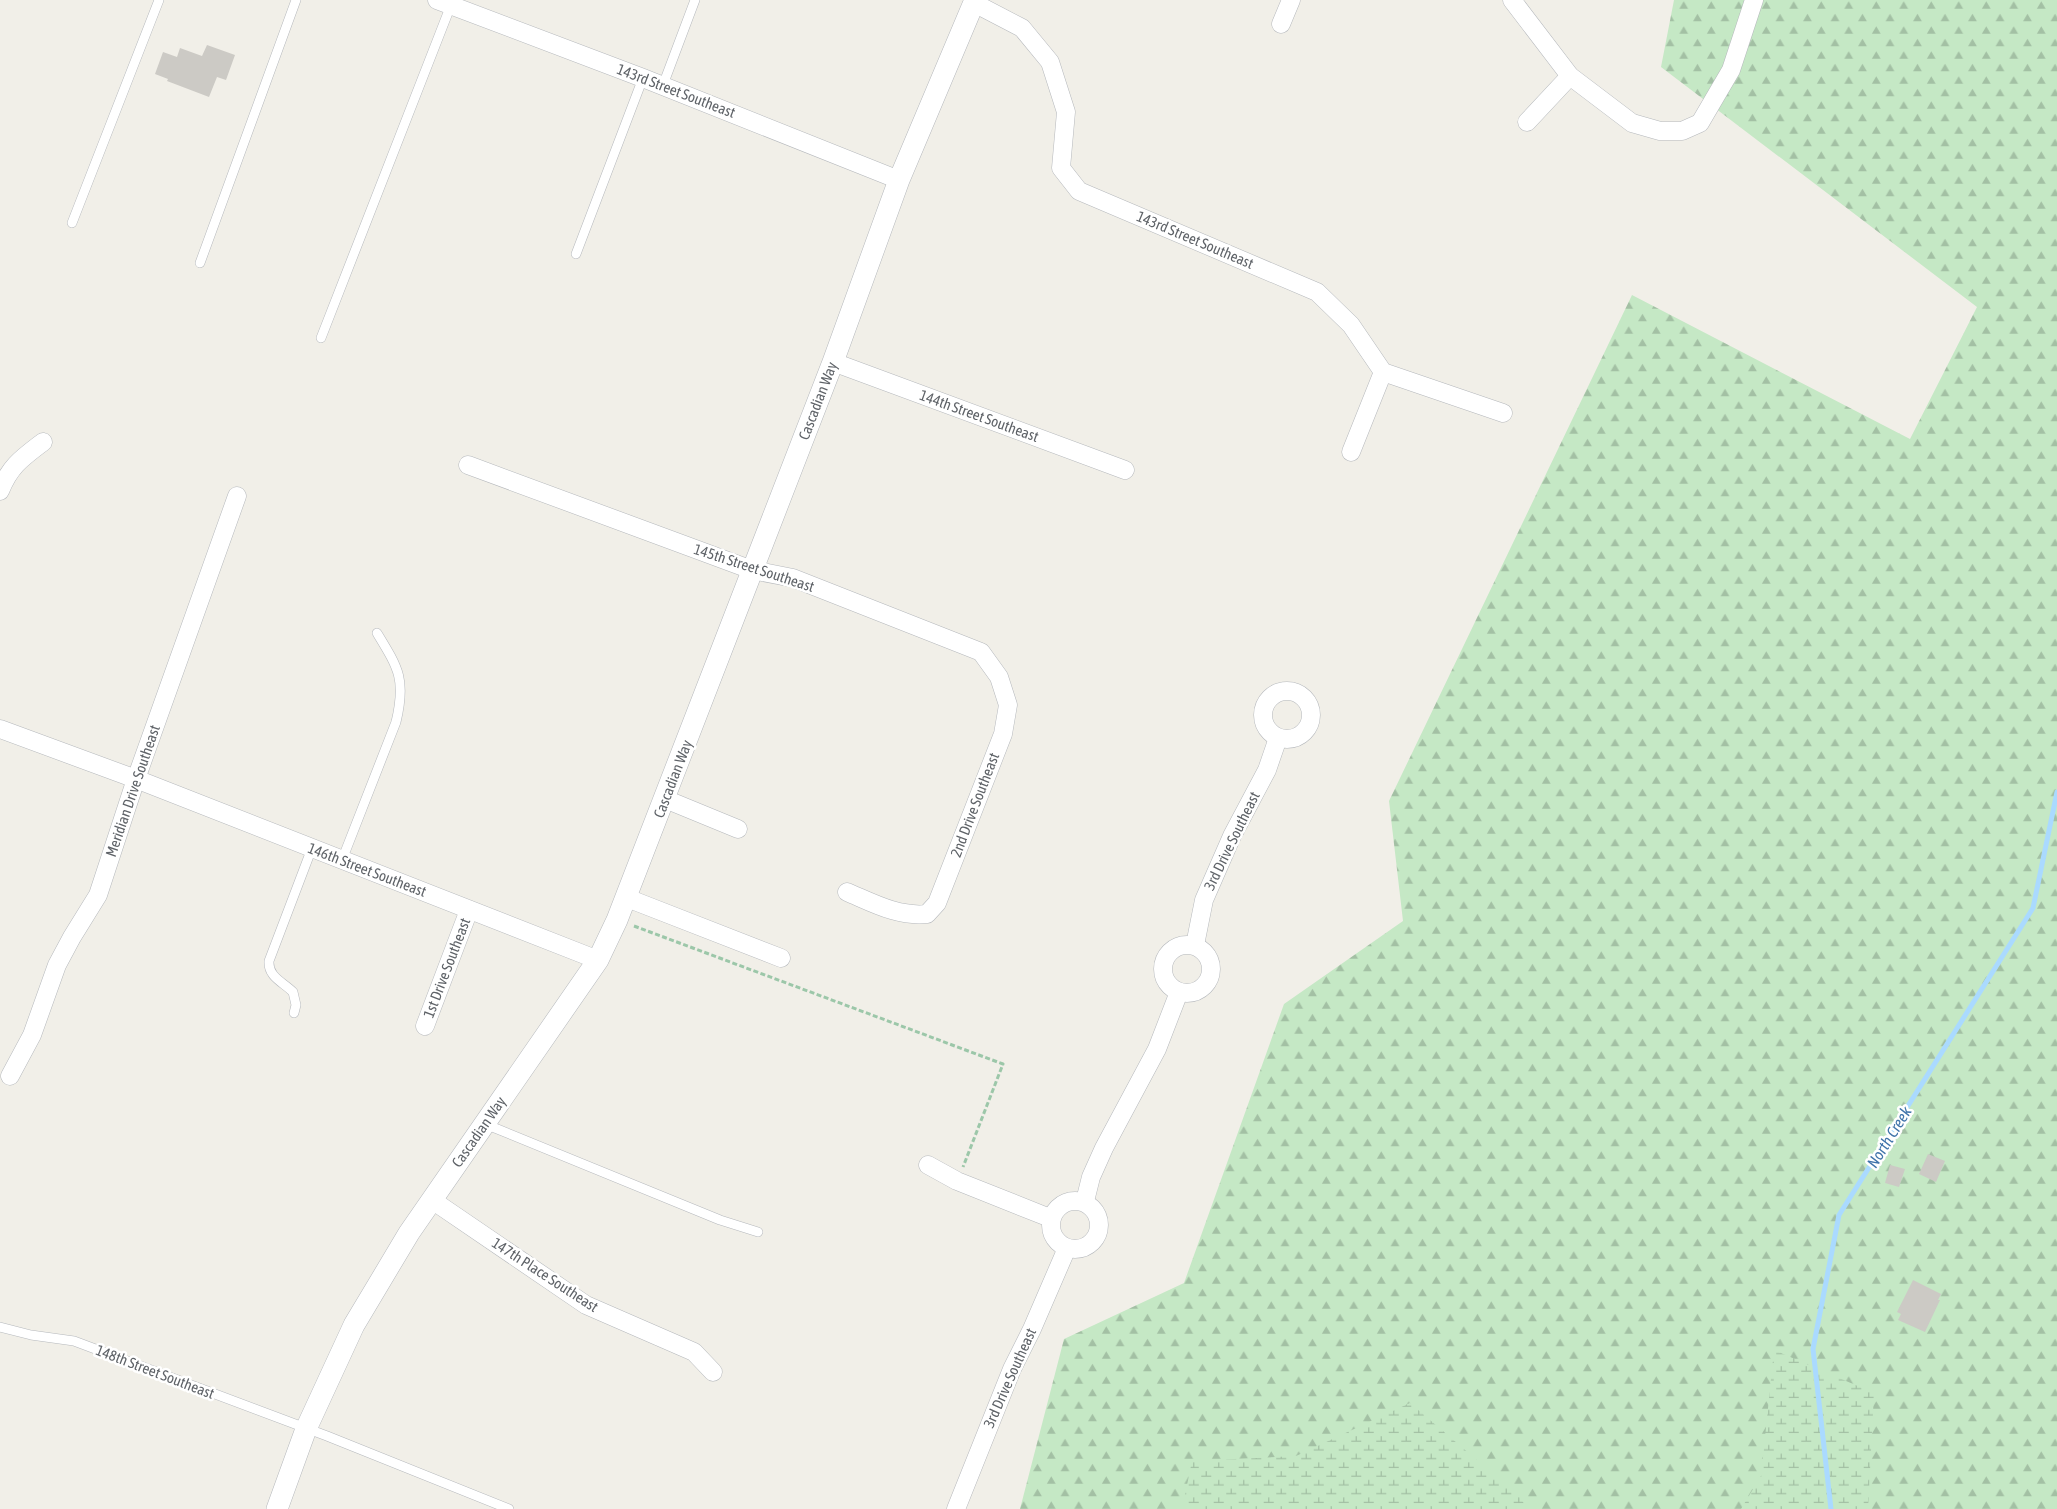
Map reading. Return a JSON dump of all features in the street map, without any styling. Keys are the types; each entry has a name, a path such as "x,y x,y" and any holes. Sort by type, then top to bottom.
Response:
{"street":[{"path":"1281,24 1291,0"},
{"path":"1518,2 1570,76 1632,123 1660,131 1682,131 1700,124 1731,70 1754,0"},
{"name":"143rd Street Southeast","path":"974,1 1022,28 1050,62 1066,112 1060,168 1079,191 1317,292 1351,325 1383,372"},
{"name":"Cascadian Way","path":"276,1509 306,1429 354,1325 409,1234 598,960 617,920 833,362 899,180 974,1"},
{"name":"143rd Street Southeast","path":"448,2 899,180"},
{"path":"1527,122 1570,76"},
{"name":"144th Street Southeast","path":"833,362 1125,470"},
{"path":"1351,452 1383,372 1503,413"},
{"path":"0,491 6,475 21,459 43,442"},
{"name":"145th Street Southeast","path":"468,465 752,570 793,578 980,652 999,677"},
{"name":"Meridian Drive Southeast","path":"10,1076 32,1035 58,965 72,937 98,895 136,779 236,496"},
{"name":"2nd Drive Southeast","path":"847,892 897,913 912,916 927,914 937,904 1003,734 1008,705 999,677"},
{"name":"146th Street Southeast","path":"0,729 136,779 598,960"},
{"name":"3rd Drive Southeast","path":"1195,945 1204,900 1232,836 1267,770 1278,738"},
{"path":"665,799 738,828"},
{"path":"627,898 781,958"},
{"name":"1st Drive Southeast","path":"425,1026 469,910"},
{"path":"1195,945 1208,957 1211,973 1203,988 1196,992 1179,992 1167,983 1163,976 1164,961 1173,949 1180,946 1195,945"},
{"path":"1085,1201 1091,1177 1104,1148 1157,1049 1179,992"},
{"path":"928,1165 957,1181 1050,1218"},
{"name":"147th Place Southeast","path":"432,1200 586,1305 694,1352 713,1372"},
{"path":"1068,1201 1085,1201 1097,1214 1099,1222 1096,1238 1083,1248 1067,1248 1055,1239 1051,1233 1050,1218 1061,1204 1068,1201"},
{"name":"3rd Drive Southeast","path":"956,1509 1012,1369 1032,1329 1067,1248"}],"lane":[{"path":"72,223 158,0"},
{"path":"200,262 296,0"},
{"path":"663,86 695,0"},
{"path":"322,338 448,2"},
{"path":"576,254 643,78"},
{"path":"342,860 396,722 400,702 401,681 396,664 378,633"},
{"path":"294,1014 296,1005 293,992 277,980 269,969 269,962 312,848"},
{"path":"485,1124 720,1220 758,1232"},
{"name":"148th Street Southeast","path":"0,1327 31,1335 74,1342 328,1436 509,1509"}],"path":[{"path":"617,920 1003,1064 957,1181"}],"green space":[{"path":"1674,0 2057,0 2057,1509 1020,1509 1064,1339 1184,1283 1284,1004 1403,921 1389,801 1632,295 1910,439 1977,307 1661,67"},
{"path":"1774,1350 1874,1393 1868,1509 1741,1509 1761,1476"},
{"path":"1410,1403 1518,1495 1528,1509 1182,1509 1192,1461 1296,1456"}],"building":[{"path":"207,45 235,55 226,80 217,77 209,97 167,81 168,79 155,74 163,52 177,57 180,48 202,56"},
{"path":"1928,1154 1945,1161 1936,1182 1919,1174"},
{"path":"1890,1165 1905,1169 1899,1187 1885,1183"},
{"path":"1913,1280 1941,1294 1925,1332 1898,1320 1901,1314 1897,1312"}],"waterway":[{"name":"North Creek","path":"1831,1509 1813,1349 1839,1215 2033,908 2057,792"}]}
